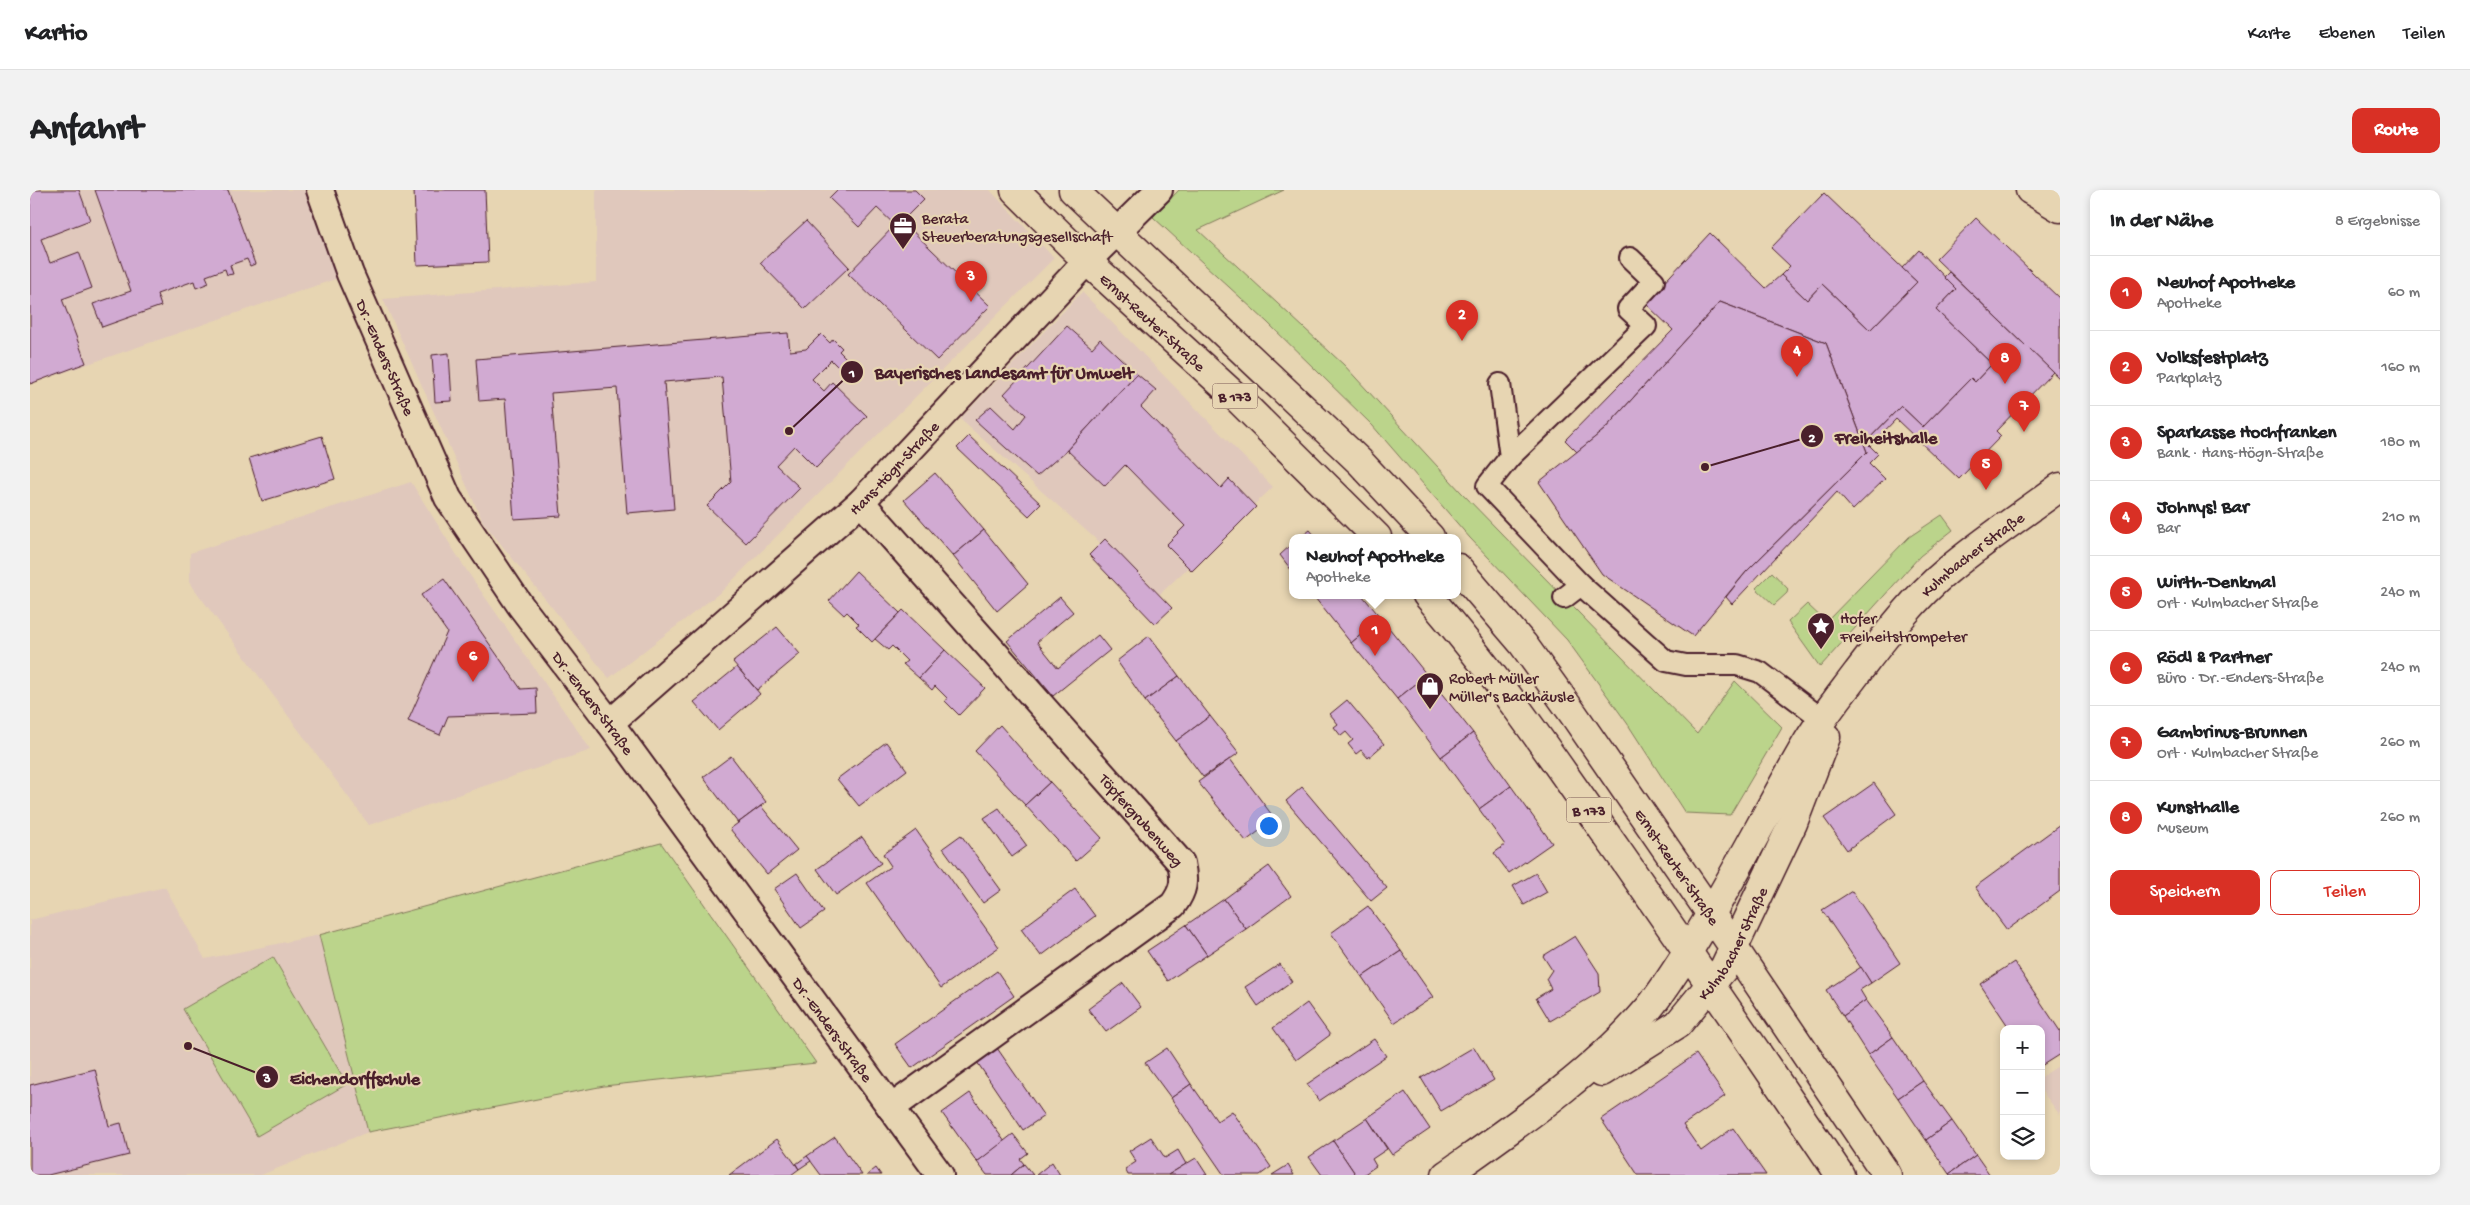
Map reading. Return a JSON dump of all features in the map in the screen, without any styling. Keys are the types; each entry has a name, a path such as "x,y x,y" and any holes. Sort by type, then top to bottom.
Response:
{"main road":[{"name":"Ernst-Reuter-Straße","path":"1015,190 1087,261 1236,397 1374,534"},
{"name":"B 173","path":"1073,190 1360,462 1427,534"},
{"path":"2030,190 2060,208"},
{"name":"Kulmbacher Straße","path":"1446,1175 1512,1128 1590,1066 1626,1033 1666,987 1711,914 1822,719 1854,676 1902,617 1946,572 2060,487"},
{"name":"Ernst-Reuter-Straße","path":"1461,572 1523,644 1735,948 1887,1175"},
{"name":"B 173","path":"1430,599 1483,663 1543,744 1712,985 1840,1175"},
{"name":"Kulmbacher Straße","path":"1512,1128 1678,1024 1712,985 1735,948 1793,823 1831,725 1854,676"}],"street":[{"name":"Dr.-Enders-Straße","path":"320,190 350,274 448,498 520,605 610,723 940,1175"},
{"name":"Hans-Högn-Straße","path":"610,723 862,502 1087,261 1159,190"},
{"path":"1630,258 1658,283 1628,309 1646,326 1510,457 1486,486 1581,585 1666,661 1686,665 1737,664 1760,672 1822,719"},
{"path":"1500,384 1510,457"},
{"name":"Töpfergrubenweg","path":"862,502 1182,863 1185,879 1182,893 1173,905 891,1108"},
{"path":"1564,598 1581,585"}],"shaded area":[{"path":"30,190 320,190 350,274 30,384"},
{"path":"596,190 990,190 1054,258 722,591 609,678 483,522 383,299 596,282"},
{"path":"1082,292 1273,487 1159,595 960,419"},
{"path":"411,482 465,568 591,750 369,825 190,583 190,553"},
{"path":"165,887 205,959 319,935 368,1132 261,1175 30,1175 30,920"},
{"path":"2060,1065 2060,1115 2045,1095 2045,1074"}],"green space":[{"path":"1179,190 1284,190 1198,230 1344,365 1461,492 1697,734 1735,681 1782,727 1730,815 1685,813 1627,723 1567,640 1470,538 1372,425 1267,322 1153,217"},
{"path":"1942,515 1953,530 1920,556 1820,667 1788,622 1807,604 1826,622 1909,537"},
{"path":"1772,572 1788,589 1787,593 1774,605 1756,588"},
{"path":"661,843 816,1063 604,1086 368,1132 319,935"},
{"path":"273,957 347,1084 257,1136 183,1009"}],"building":[{"path":"30,190 79,190 90,220 41,239 50,263 79,252 92,288 62,299 86,363 30,384"},
{"path":"95,190 228,190 255,264 250,266 247,259 230,265 233,274 227,275 225,269 206,276 209,283 196,288 194,281 157,294 161,306 102,327 93,304 131,291"},
{"path":"414,190 485,190 488,262 417,265"},
{"path":"837,190 915,190 924,199 902,221 990,306 937,360 848,274 895,225 877,208 859,227 829,198"},
{"path":"1824,193 1917,282 1870,330 1822,284 1807,300 1781,275 1790,266 1771,248"},
{"path":"1976,218 2060,299 2060,379 1936,259"},
{"path":"806,221 849,267 805,309 760,263"},
{"path":"1710,233 1766,288 1781,275 1807,300 1822,284 1870,330 1917,282 1902,268 1919,250 1956,289 1936,310 1992,364 1975,382 1971,378 1923,427 1901,406 1866,442 1878,454 1869,463 1885,479 1853,510 1837,492 1732,604 1726,597 1746,572 1867,452 1826,343 1720,302 1604,430 1577,452 1565,440 1673,330 1645,303"},
{"path":"1949,272 2053,372 1996,431 2001,436 1959,479 1896,419 1870,446 1866,442 1901,406 1923,427 1971,378 1975,382 1992,364 1936,310 1956,289 1944,277"},
{"path":"1720,302 1826,343 1867,452 1746,572 1693,636 1602,574 1539,482 1604,430"},
{"path":"1067,326 1092,348 1100,339 1137,374 1067,450 1037,476 975,420 991,406 1015,429 1026,415 1004,394"},
{"path":"788,333 790,351 806,349 821,334 830,343 833,339 842,348 839,351 847,359 839,368 831,360 812,379 824,391 832,382 867,416 816,468 794,446 776,465 800,488 746,543 707,506 731,482 722,377 664,382 674,509 627,513 617,388 551,393 561,516 514,519 505,399 479,401 476,359"},
{"path":"449,353 452,401 435,402 432,355"},
{"path":"1137,374 1156,390 1141,407 1221,488 1229,479 1256,507 1192,571 1166,545 1185,526 1125,465 1105,486 1067,450"},
{"path":"322,436 335,479 262,501 249,458"},
{"path":"969,436 1041,504 1029,516 957,448"},
{"path":"935,473 984,530 953,556 904,500"},
{"path":"984,530 1028,584 997,611 953,556"},
{"path":"1310,530 1313,534 1305,534"},
{"path":"1105,539 1172,608 1155,624 1089,555"},
{"path":"1289,547 1289,567 1280,555"},
{"path":"856,571 900,613 872,642 856,626 859,624 847,612 844,615 829,601"},
{"path":"444,579 521,689 536,688 537,713 448,716 440,735 408,721 447,632 421,595"},
{"path":"1060,597 1073,612 1037,642 1058,668 1098,635 1110,650 1053,696 1007,641"},
{"path":"1316,599 1365,599 1381,618 1351,643"},
{"path":"903,610 945,650 919,678 903,664 907,661 892,646 888,650 875,639"},
{"path":"1381,618 1427,675 1397,699 1351,643"},
{"path":"777,627 800,654 757,690 733,662"},
{"path":"1149,636 1179,676 1145,701 1117,661"},
{"path":"945,650 985,688 959,715 945,701 947,698 935,686 932,690 919,678"},
{"path":"737,667 760,694 718,730 694,702"},
{"path":"1427,675 1473,733 1441,757 1397,699"},
{"path":"1179,676 1210,716 1176,741 1145,701"},
{"path":"1347,700 1384,744 1368,758 1361,750 1356,754 1348,744 1353,740 1346,732 1341,736 1334,727 1338,724 1330,714"},
{"path":"1210,716 1239,753 1203,777 1176,741"},
{"path":"1000,725 1050,782 1025,805 975,751"},
{"path":"1473,733 1511,786 1479,809 1441,757"},
{"path":"886,742 907,770 859,806 837,779"},
{"path":"731,756 766,802 738,823 703,777"},
{"path":"1230,759 1275,819 1246,841 1198,782"},
{"path":"1050,782 1102,838 1076,861 1025,805"},
{"path":"1874,783 1896,814 1847,850 1824,818"},
{"path":"1511,786 1552,843 1509,873 1494,853 1505,845 1479,809"},
{"path":"1302,787 1387,888 1371,901 1286,801"},
{"path":"761,806 797,850 767,874 730,829"},
{"path":"999,808 1027,846 1012,857 984,818"},
{"path":"2060,825 2060,891 2007,930 1975,887"},
{"path":"916,830 999,947 941,988 867,883 891,866 883,854"},
{"path":"961,835 1001,890 983,903 943,848"},
{"path":"862,837 881,863 836,895 817,869"},
{"path":"1269,866 1291,896 1246,929 1224,899"},
{"path":"797,873 824,912 801,928 774,889"},
{"path":"1536,873 1547,892 1524,905 1513,886"},
{"path":"1075,889 1095,916 1041,956 1021,929"},
{"path":"1852,891 1900,963 1871,983 1822,910"},
{"path":"1224,899 1246,929 1207,955 1186,925"},
{"path":"1368,906 1401,951 1362,977 1331,933"},
{"path":"1186,925 1207,955 1168,981 1147,951"},
{"path":"1575,936 1599,973 1600,992 1550,1021 1536,998 1551,989 1546,979 1552,970 1543,956"},
{"path":"1401,951 1433,997 1394,1023 1362,977"},
{"path":"2014,962 2060,1031 2060,1054 2045,1063 2045,1025 2007,1025 1980,984"},
{"path":"1280,964 1292,982 1258,1006 1245,987"},
{"path":"1861,967 1871,983 1860,990 1866,1000 1843,1016 1826,990"},
{"path":"997,971 1014,996 912,1068 895,1044"},
{"path":"1123,983 1141,1007 1106,1032 1088,1009"},
{"path":"1866,1000 1893,1037 1868,1055 1843,1016"},
{"path":"1307,1003 1330,1035 1296,1060 1273,1028"},
{"path":"1893,1037 1923,1081 1898,1098 1868,1055"},
{"path":"1374,1039 1386,1056 1319,1101 1307,1084"},
{"path":"1474,1047 1494,1080 1441,1111 1421,1078"},
{"path":"997,1048 1044,1116 1023,1130 977,1062"},
{"path":"1167,1048 1191,1084 1171,1098 1145,1063"},
{"path":"1696,1054 1725,1096 1683,1125 1701,1151 1733,1128 1766,1175 1638,1175 1601,1119"},
{"path":"95,1069 109,1126 121,1123 129,1155 48,1175 30,1175 30,1085"},
{"path":"1923,1081 1952,1121 1926,1140 1898,1098"},
{"path":"1191,1084 1217,1121 1232,1111 1271,1167 1260,1175 1224,1175 1171,1098"},
{"path":"1405,1092 1430,1129 1392,1155 1367,1118"},
{"path":"970,1093 1005,1142 977,1162 942,1113"},
{"path":"1367,1118 1387,1149 1372,1159 1376,1166 1363,1175 1356,1175 1333,1141"},
{"path":"1952,1121 1976,1155 1949,1174 1926,1140"},
{"path":"1013,1134 1028,1153 1020,1159 1024,1164 1011,1175 987,1175 977,1162"},
{"path":"835,1137 862,1175 821,1175 807,1156"},
{"path":"1151,1137 1165,1158 1178,1150 1186,1164 1168,1175 1128,1175 1125,1169 1136,1162 1129,1151"},
{"path":"777,1139 799,1169 791,1175 729,1175"},
{"path":"1333,1141 1356,1175 1322,1175 1309,1157"},
{"path":"1976,1155 1990,1175 1949,1174"},
{"path":"807,1156 811,1161 799,1169 796,1164"},
{"path":"1196,1158 1207,1175 1168,1175 1186,1164"},
{"path":"1052,1162 1060,1175 1036,1175"},
{"path":"1024,1164 1033,1175 1011,1175"},
{"path":"1288,1165 1294,1175 1272,1175"},
{"path":"876,1168 881,1175 867,1175"}],"place":[{"name":"Berata Steuerberatungsgesellschaft","path":"903,250"},
{"name":"Sparkasse Hochfranken","path":"971,302"},
{"name":"Volksfestplatz","path":"1462,341"},
{"name":"Johnys! Bar","path":"1797,377"},
{"name":"Kunsthalle","path":"2005,384"},
{"name":"Bayerisches Landesamt für Umwelt","path":"789,431"},
{"name":"Gambrinus-Brunnen","path":"2024,432"},
{"name":"Freiheitshalle","path":"1705,467"},
{"name":"Wirth-Denkmal","path":"1986,490"},
{"name":"Hofer Freiheitstrompeter","path":"1821,650"},
{"name":"Neuhof Apotheke","path":"1375,656"},
{"name":"Rödl & Partner","path":"473,682"},
{"name":"Robert Müller Müller's Backhäusle","path":"1430,710"},
{"name":"Eichendorffschule","path":"188,1046"}]}
